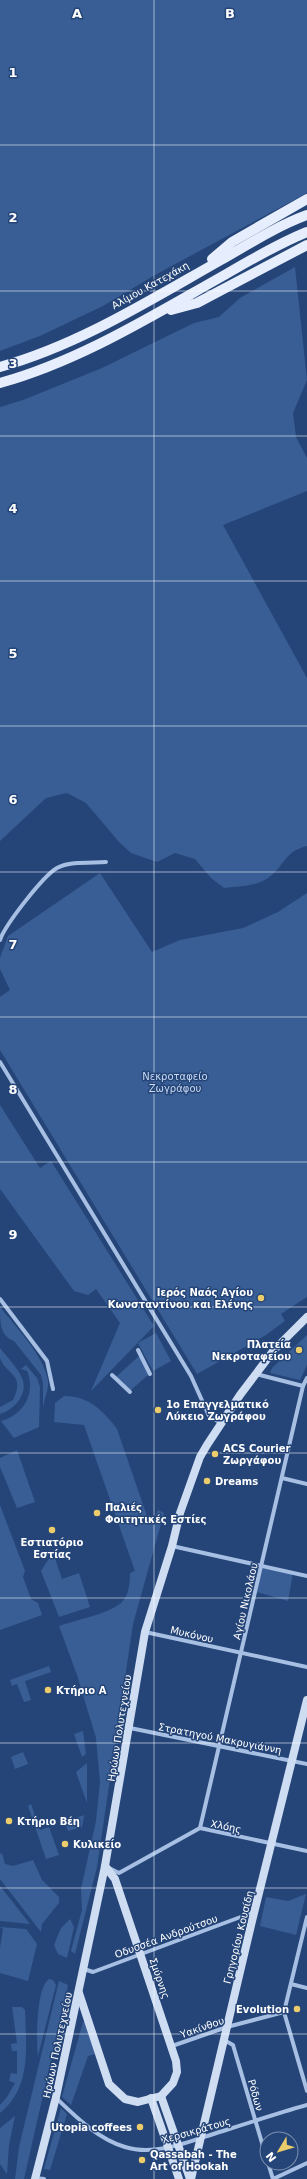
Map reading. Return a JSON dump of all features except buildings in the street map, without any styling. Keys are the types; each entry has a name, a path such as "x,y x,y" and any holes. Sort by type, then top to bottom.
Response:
{"main road":[{"path":"189,278 232,242 307,199"},
{"name":"Αλίμου Κατεχάκη","path":"0,367 51,349 94,330 259,238 307,215"},
{"path":"0,383 71,357 102,343 267,252 307,232"},
{"path":"155,314 197,303 307,245"}],"street":[{"path":"0,940 41,882 57,868 67,865 106,862"},
{"path":"0,1062 191,1376 209,1416 222,1424"},
{"path":"0,1299 47,1361 53,1389"},
{"name":"Ηρώων Πολυτεχνείου","path":"35,2178 56,2097 105,1866 130,1728 145,1632 172,1546 180,1513 200,1457 274,1350 307,1317"},
{"path":"138,1350 150,1374"},
{"path":"256,1374 303,1386"},
{"path":"112,1375 130,1392"},
{"name":"Αγίου Νικολάου","path":"200,1828 303,1386 307,1378"},
{"path":"282,1478 307,1484"},
{"path":"172,1546 307,1576"},
{"name":"Μυκόνου","path":"145,1632 307,1667"},
{"name":"Γρηγορίου Κουσίδη","path":"190,2179 307,1700"},
{"name":"Στρατηγού Μακρυγιάννη","path":"130,1728 307,1764"},
{"name":"Χλόης","path":"105,1866 119,1872 200,1828 307,1851"},
{"name":"Σμύρνης","path":"105,1866 115,1879 172,2046 177,2072 173,2083 161,2096"},
{"name":"Οδυσσέα Ανδρούτσου","path":"84,1969 93,1972 254,1912"},
{"path":"307,1917 284,2012 307,2091"},
{"path":"291,1984 307,1988"},
{"path":"79,1992 109,2084 125,2098 138,2102 161,2096 190,2179"},
{"name":"Υακίνθου","path":"172,2046 227,2027 284,2012"},
{"name":"Ρόδων","path":"224,2040 233,2045 259,2134"},
{"name":"Χερσικράτους","path":"56,2097 83,2123 105,2139 125,2147 141,2150 178,2145 307,2105"},
{"path":"151,2098 179,2179"},
{"path":"273,2179 307,2163"},
{"path":"35,2178 44,2179"}],"green space":[{"path":"0,0 307,0 307,193 155,275 103,306 40,336 0,351"},
{"path":"295,267 307,380 293,413 296,437 307,458 307,491 223,525 307,678 307,846 290,854 277,870 267,879 255,884 224,888 211,878 195,859 175,853 157,862 131,853 119,842 86,803 67,793 46,798 0,841 0,407 23,400 102,368 194,323 219,317 240,298"},
{"name":"Νεκροταφείο Ζωγράφου","path":"100,873 152,952 180,940 243,928 278,912 307,893 307,1297 281,1314 285,1321 266,1335 197,1374 0,1050 0,997 10,990 0,969 0,958 8,936"},
{"path":"0,1105 40,1168 51,1161 154,1326 91,1391 120,1323 96,1289 88,1295 74,1291 0,1189"},
{"path":"0,1307 28,1342 46,1372 48,1384 43,1408 43,1384 41,1375 14,1341 9,1339 3,1332"},
{"path":"156,1333 171,1361 153,1371 138,1343"},
{"name":"Πλατεία Νεκροταφείου","path":"307,1335 307,1365 300,1380 270,1373 272,1368"},
{"path":"0,1348 18,1370 24,1384 22,1395 15,1405 0,1414 0,1407 13,1400 17,1385 14,1376 6,1368 0,1358"},
{"path":"139,1356 149,1374 130,1391 116,1377"},
{"path":"26,1365 37,1378 40,1387 39,1427 14,1438 1,1421 16,1414 26,1402 29,1395 29,1379 27,1371 21,1369"},
{"path":"64,1396 72,1396 87,1401 101,1410 112,1422 117,1429 147,1516 152,1523 158,1510 164,1513 133,1624 97,1867 75,1954 71,1951 82,1910 81,1889 96,1821 100,1782 96,1738 77,1675 59,1626 100,1614 121,1603 126,1597 130,1573 135,1571 84,1425 54,1422 55,1403"},
{"path":"17,1450 35,1502 17,1508 0,1467 0,1458"},
{"path":"0,1505 25,1571 23,1577 31,1599 38,1603 42,1615 0,1630"},
{"path":"53,1552 62,1579 79,1573 90,1607 59,1617 41,1571"},
{"path":"262,1568 293,1573 288,1601 257,1592"},
{"path":"49,1666 51,1672 25,1681 31,1700 24,1702 17,1684 12,1686 10,1680"},
{"path":"83,1731 86,1754 82,1757 74,1734"},
{"path":"23,1752 28,1764 15,1769 11,1757"},
{"path":"87,1763 87,1803 76,1772"},
{"path":"31,1804 40,1830 49,1827 59,1855 46,1859 28,1806"},
{"path":"84,1815 82,1827 68,1831 65,1822"},
{"path":"2,1853 5,1864 13,1866 33,1860 42,1880 59,1897 59,1903 42,1924 41,1932 0,1879 0,1854"},
{"path":"0,1886 30,1924 0,1921"},
{"path":"306,1894 296,1935 260,1926 266,1897 288,1901"},
{"path":"70,1919 74,1927 67,1958 58,1954 54,1945 61,1928"},
{"path":"0,1927 26,1929 37,1944 28,1981 0,1973 0,1948 3,1929"},
{"path":"49,1979 53,1980 56,1985 38,2056 37,2027 39,2003 45,1984"},
{"path":"59,1981 68,1985 24,2179 15,2179 19,2147"},
{"path":"12,2007 22,2007 25,2010 25,2066 18,2091 10,2103 0,2113 0,2105 7,2097 15,2083 9,2081 11,2073 17,2074 17,2051 12,2051 11,2044 17,2043"},
{"path":"83,2022 85,2022 96,2054 88,2056 71,2105 62,2097"},
{"path":"61,2108 67,2114 50,2170 44,2169"},
{"path":"15,2116 9,2145 7,2174 0,2164 0,2128"}],"place":[{"name":"Ιερός Ναός Αγίου Κωνσταντίνου και Ελένης","path":"261,1298"},
{"name":"Πλατεία Νεκροταφείου","path":"299,1350"},
{"name":"1ο Επαγγελματικό Λύκειο Ζωγράφου","path":"158,1410"},
{"name":"ACS Courier Ζωργάφου","path":"215,1454"},
{"name":"Dreams","path":"207,1481"},
{"name":"Παλιές Φοιτητικές Εστίες","path":"97,1513"},
{"name":"Εστιατόριο Εστίας","path":"52,1530"},
{"name":"Κτήριο Α","path":"48,1690"},
{"name":"Κτήριο Βέη","path":"9,1821"},
{"name":"Κυλικείο","path":"65,1844"},
{"name":"Evolution","path":"297,2009"},
{"name":"Utopia coffees","path":"140,2127"},
{"name":"Qassabah - The Art of Hookah","path":"142,2160"}]}
